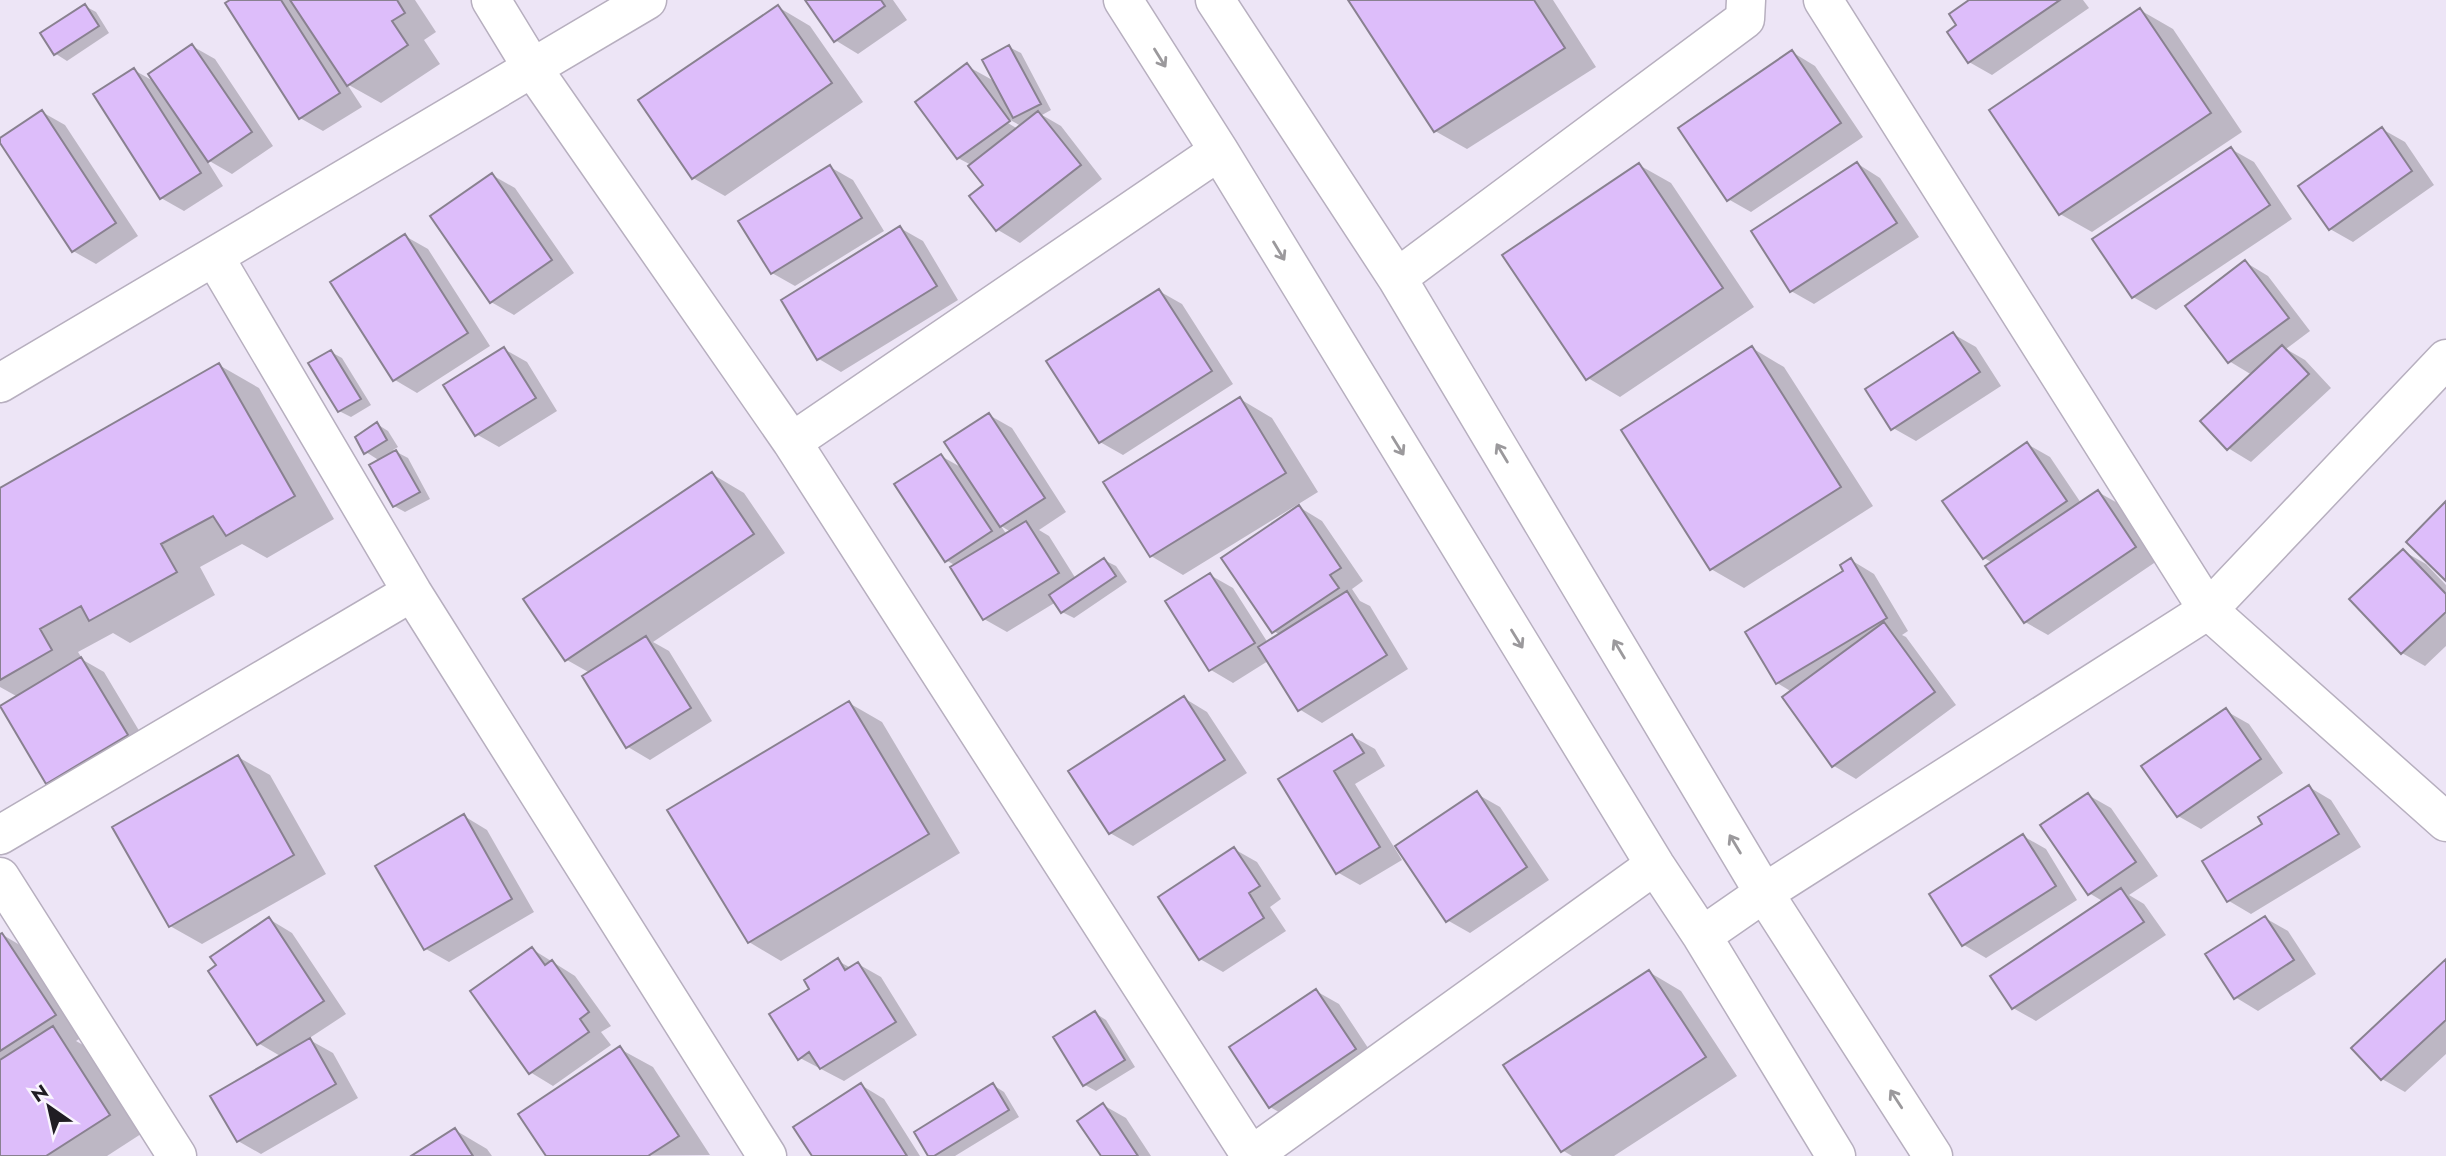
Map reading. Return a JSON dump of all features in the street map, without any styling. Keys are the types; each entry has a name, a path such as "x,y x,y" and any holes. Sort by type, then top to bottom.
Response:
{"street":[{"path":"491,0 533,69 792,442 1251,1156 1655,865"},
{"path":"0,383 648,0"},
{"path":"1123,0 1219,151 1836,1156"},
{"path":"1215,0 1397,278 1764,893 1933,1156"},
{"path":"1397,278 1745,19 1746,0"},
{"path":"1823,0 2208,610 2446,822"},
{"path":"792,442 1219,151"},
{"path":"215,258 412,592 767,1156"},
{"path":"1702,936 1764,893 2208,610 2446,359"},
{"path":"0,835 412,592"},
{"path":"0,877 162,1151"}],"building":[{"path":"230,0 281,0 340,93 299,119 225,3"},
{"path":"290,0 397,0 405,13 392,21 408,45 347,86"},
{"path":"805,0 881,0 885,6 834,42"},
{"path":"1348,0 1534,0 1565,48 1434,132"},
{"path":"1969,0 2060,0 1968,63 1947,32 1956,25 1949,14"},
{"path":"85,4 99,26 54,55 40,33"},
{"path":"778,5 832,83 692,179 638,100"},
{"path":"2140,8 2211,113 2059,215 1989,110"},
{"path":"192,44 252,132 208,162 148,74"},
{"path":"1009,45 1041,104 1013,118 982,60"},
{"path":"1792,50 1841,123 1727,201 1678,128"},
{"path":"967,63 1010,121 957,159 915,102"},
{"path":"134,68 201,173 160,199 93,94"},
{"path":"42,110 116,223 72,252 0,143 0,138"},
{"path":"1038,111 1081,165 996,231 969,196 983,185 968,166"},
{"path":"2382,127 2412,171 2329,230 2298,186"},
{"path":"2231,147 2270,205 2132,298 2092,239"},
{"path":"1857,162 1897,223 1790,292 1751,231"},
{"path":"1639,163 1723,288 1586,380 1502,255"},
{"path":"830,165 862,218 771,274 738,221"},
{"path":"492,173 552,260 490,303 430,216"},
{"path":"900,226 937,286 817,360 781,300"},
{"path":"405,234 468,333 393,381 330,282"},
{"path":"2245,260 2289,318 2228,363 2185,306"},
{"path":"1159,289 1212,371 1099,443 1046,361"},
{"path":"1953,332 1980,372 1891,430 1865,389"},
{"path":"2282,345 2309,374 2227,450 2200,421"},
{"path":"1752,346 1841,487 1710,570 1621,430"},
{"path":"504,347 536,398 475,436 443,385"},
{"path":"331,350 361,399 338,412 308,363"},
{"path":"219,363 295,496 226,536 213,516 161,544 177,572 89,621 81,606 40,629 52,650 0,680 0,488"},
{"path":"1240,397 1286,473 1150,557 1103,482"},
{"path":"989,413 1045,498 1000,527 944,442"},
{"path":"377,422 387,440 364,454 355,437"},
{"path":"2027,442 2067,501 1983,559 1942,501"},
{"path":"396,450 420,492 393,507 369,465"},
{"path":"941,454 992,531 945,562 894,484"},
{"path":"712,472 754,534 565,661 523,599"},
{"path":"2098,490 2136,547 2024,623 1985,566"},
{"path":"2446,501 2446,581 2406,542"},
{"path":"1299,505 1341,568 1330,575 1339,588 1272,633 1221,558"},
{"path":"1026,521 1059,573 983,620 950,567"},
{"path":"2403,549 2446,594 2446,612 2401,654 2349,599"},
{"path":"1104,558 1116,576 1061,613 1049,595"},
{"path":"1851,558 1887,618 1776,684 1745,632 1843,571 1840,565"},
{"path":"1210,573 1255,643 1209,671 1165,601"},
{"path":"1347,591 1387,655 1298,711 1258,647"},
{"path":"1884,622 1935,692 1832,767 1782,697"},
{"path":"646,636 691,708 626,748 582,676"},
{"path":"81,657 128,735 46,784 0,706"},
{"path":"1184,696 1225,760 1109,834 1068,771"},
{"path":"849,701 929,834 748,943 667,810"},
{"path":"2226,708 2261,759 2177,817 2141,766"},
{"path":"1352,734 1364,753 1334,771 1380,847 1336,874 1278,779"},
{"path":"238,755 294,855 169,927 112,827"},
{"path":"2309,785 2339,834 2227,902 2202,861 2262,824 2258,817"},
{"path":"1477,791 1527,867 1446,922 1395,846"},
{"path":"2088,793 2136,862 2088,895 2040,825"},
{"path":"464,814 512,899 424,950 375,866"},
{"path":"2023,834 2056,886 1962,946 1929,894"},
{"path":"1234,847 1260,886 1249,893 1264,918 1199,960 1158,897"},
{"path":"2121,888 2144,922 2012,1009 1990,976"},
{"path":"2265,916 2294,960 2234,999 2205,954"},
{"path":"269,917 324,1001 257,1045 208,971 216,965 210,957"},
{"path":"2,933 56,1015 0,1051 0,934"},
{"path":"532,947 545,965 552,960 589,1012 580,1019 589,1032 529,1074 470,991"},
{"path":"838,958 845,970 858,962 896,1022 820,1069 809,1052 798,1060 769,1014 809,989 804,980"},
{"path":"2446,959 2446,1020 2381,1080 2351,1048"},
{"path":"1649,970 1706,1057 1561,1152 1503,1065"},
{"path":"1316,989 1356,1049 1269,1108 1229,1047"},
{"path":"1095,1011 1125,1060 1083,1086 1053,1037"},
{"path":"53,1026 110,1115 46,1156 0,1156 0,1060"},
{"path":"310,1038 336,1084 237,1142 210,1096"},
{"path":"620,1046 679,1136 648,1156 546,1156 518,1114"},
{"path":"861,1083 907,1156 812,1156 793,1127"},
{"path":"993,1083 1009,1110 934,1156 928,1156 914,1132"},
{"path":"1103,1103 1138,1156 1101,1156 1077,1121"},
{"path":"455,1128 473,1156 411,1156"}]}
